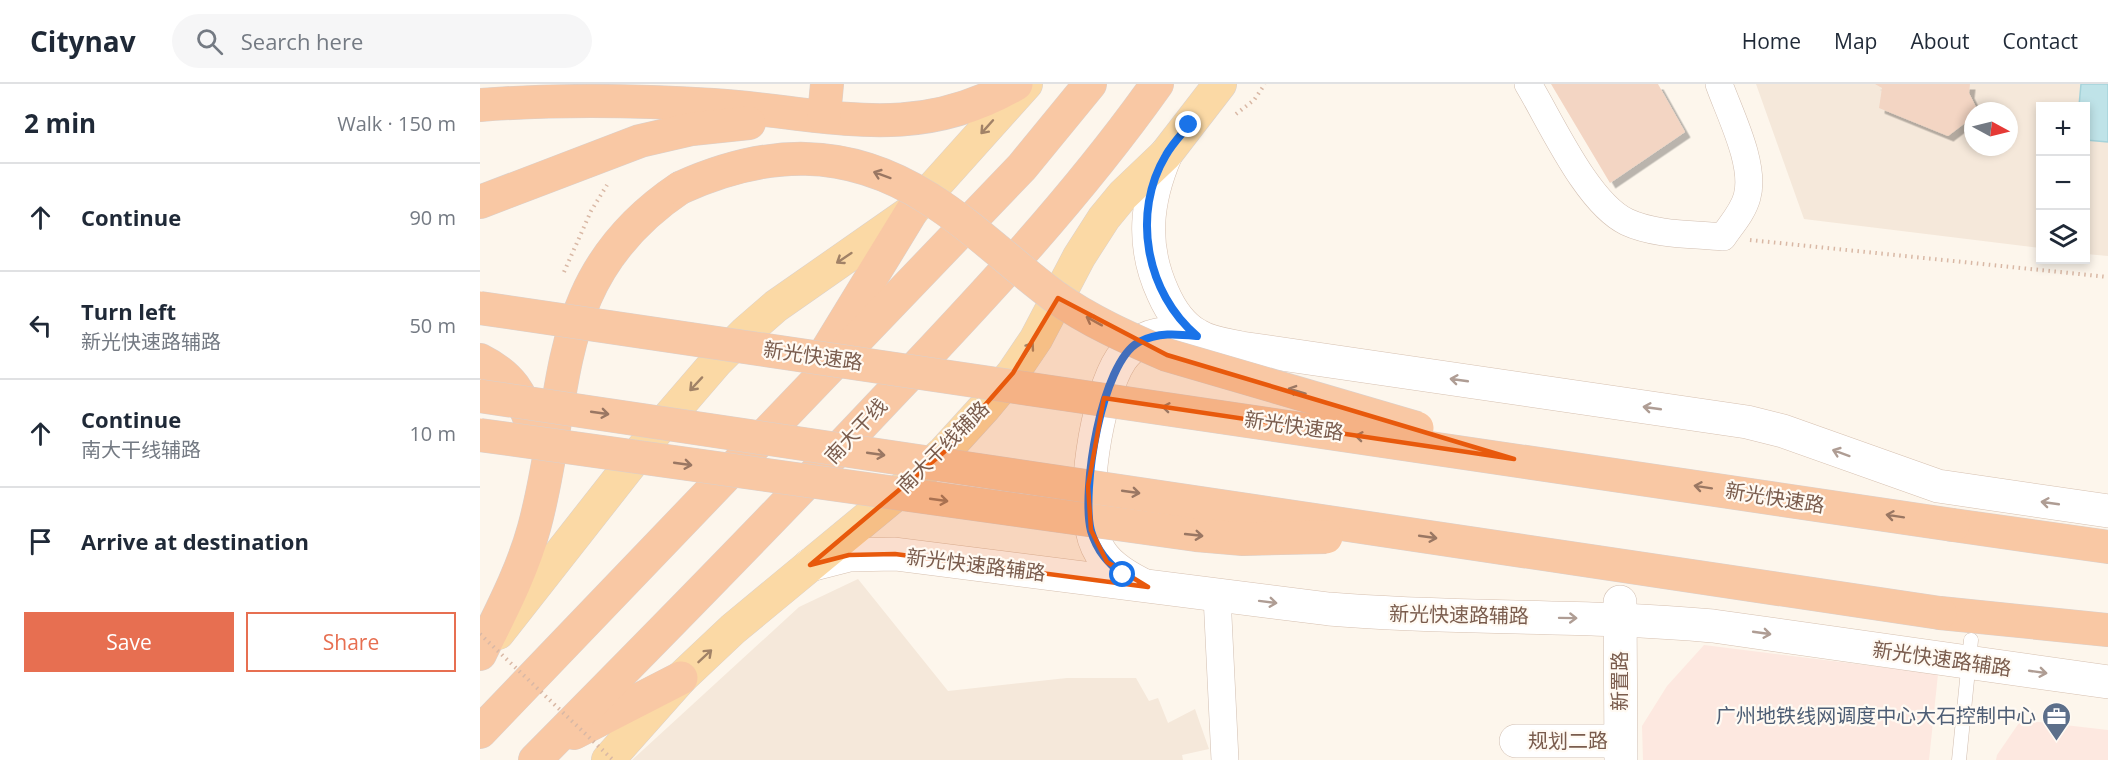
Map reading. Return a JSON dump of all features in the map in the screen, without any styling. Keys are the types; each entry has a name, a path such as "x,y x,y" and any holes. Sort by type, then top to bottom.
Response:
{"highway":[{"path":"815,115 826,84"},
{"path":"480,105 557,101 649,101 750,107 867,121 910,121 976,104 1016,84"},
{"path":"480,732 1022,167 1090,84"},
{"name":"南大干线","path":"542,753 761,531 973,307 1098,161 1157,84"},
{"path":"480,202 640,141 692,129 815,115"},
{"path":"480,655 526,552 544,480 563,368 593,282 623,235 660,201 680,188 734,166 800,157 829,159 870,170 899,181 929,199 1055,296 1089,318 1127,338 1167,355 1348,406 1514,459"},
{"path":"795,403 912,211"},
{"name":"新光快速路","path":"480,308 2108,547"},
{"path":"480,360 509,377 520,394 538,444 544,480"},
{"path":"480,396 1940,612 2108,630"},
{"path":"480,435 1196,535 1243,539 1395,532"},
{"path":"480,603 480,620"},
{"path":"542,753 681,678"}],"main road":[{"path":"480,655 655,432 746,332 814,278 912,211 1026,84"},
{"name":"南大干线辅路","path":"608,760 681,678 741,623 912,481 944,452 985,407 1013,373 1036,339 1079,257 1104,218 1123,195 1166,154 1220,84"},
{"path":"1166,154 1150,200 1148,247 1153,268 1168,304 1179,320 1197,336"},
{"path":"1148,587 1123,575 1107,562 1097,547 1091,530 1088,486 1103,403 1121,358 1137,343 1156,335 1197,336 1241,348 1747,422 1782,431 1938,486 2108,511"},
{"name":"新光快速路辅路","path":"810,566 849,555 895,554 1218,596 1383,614 1668,622 2108,682"},
{"name":"新置路","path":"1620,602 1620,751"},
{"name":"规划二路","path":"1516,741 1620,751"}],"street":[{"path":"1528,84 1593,193 1613,214 1641,227 1723,237 1743,208 1749,184 1745,158 1719,84"},
{"path":"1218,596 1225,760"}],"lane":[{"path":"1959,760 1971,640"}],"path":[{"path":"1229,122 1254,100 1265,84"},
{"path":"1723,237 2108,278"},
{"path":"480,634 612,760"}],"highlighted area":[{"path":"1058,298 1167,355 1514,459 1104,398 1088,486 1091,530 1107,562 1148,587 895,554 849,555 810,565 944,452 1013,373"}],"shaded area":[{"path":"1756,84 2108,84 2108,256 2090,254 2090,102 2036,102 2036,248 1804,219"},
{"path":"858,579 948,691 1067,678 1136,678 1149,701 1158,698 1168,723 1195,709 1209,749 1182,755 1183,760 632,760 799,607"},
{"path":"1704,645 1938,674 1929,760 1643,760 1642,726 1667,686"},
{"name":"广州地铁线网调度中心大石控制中心","path":"2021,720 2108,730 2108,760 1996,760 1997,755"}],"water":[{"path":"2081,84 2108,84 2108,142 2090,140 2090,102 2079,102"}],"building":[{"path":"1551,84 1658,84 1685,132 1610,183"},
{"path":"1875,84 1970,84 1969,93 1974,102 1964,102 1964,124 1948,136 1879,108 1882,88"}],"place":[{"name":"广州地铁线网调度中心大石控制中心","path":"2057,742"}],"route":[{"path":"1123,575 1107,562 1097,547 1091,530 1088,486 1103,403 1121,358 1137,343 1156,335 1176,333 1197,336 1179,320 1168,304 1153,268 1148,247 1147,225 1155,179 1166,154 1189,125"}]}
